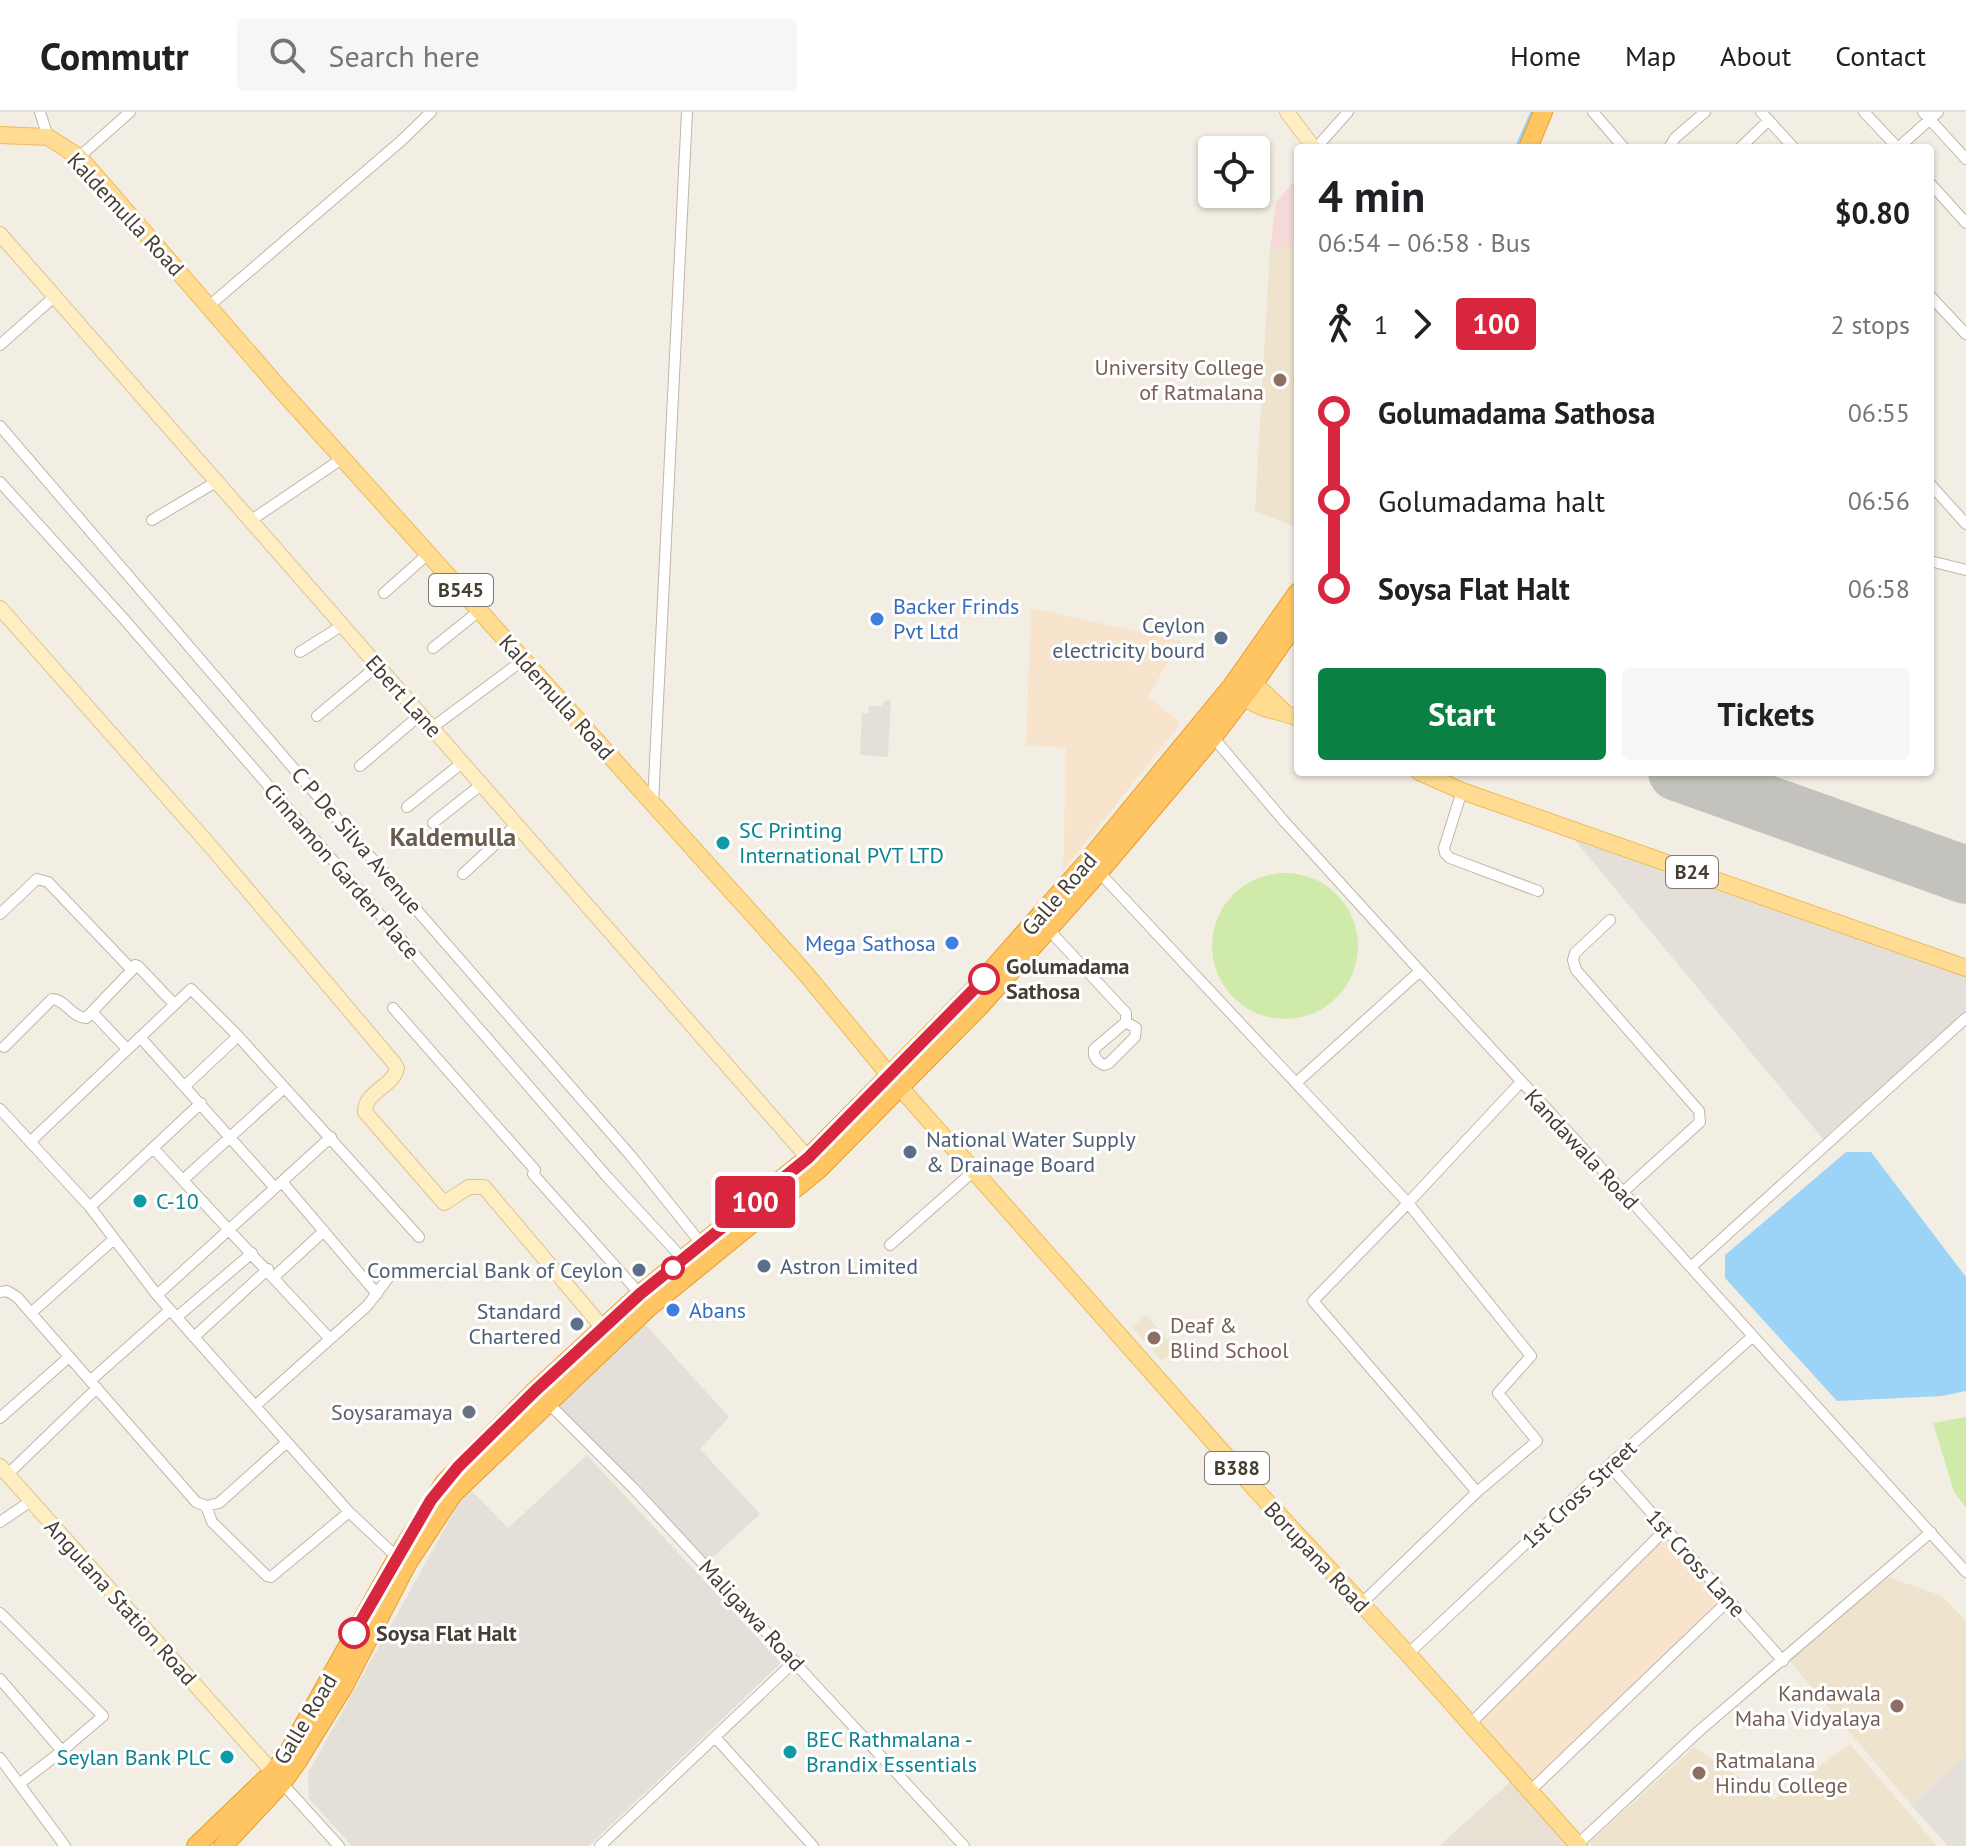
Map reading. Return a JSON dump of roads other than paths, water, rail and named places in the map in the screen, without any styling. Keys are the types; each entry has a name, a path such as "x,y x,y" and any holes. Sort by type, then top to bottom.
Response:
{"highway":[{"path":"1517,144 1530,112"},
{"path":"1530,144 1543,112"},
{"name":"Galle Road","path":"1243,685 1294,599"},
{"name":"Galle Road","path":"402,1561 453,1494 706,1250 981,1005 1099,872 1206,731 1294,625"},
{"name":"Galle Road","path":"223,1846 277,1778 444,1483 536,1390 640,1294 683,1259 706,1250 819,1169 1206,731"},
{"name":"Galle Road","path":"196,1846 277,1778"}],"main road":[{"name":"Kaldemulla Road","path":"0,135 48,137 79,157 428,554 806,974 895,1081"},
{"path":"1243,685 1292,716"},
{"name":"B24","path":"1428,776 1462,791 1966,968"},
{"name":"Borupana Road","path":"895,1081 1255,1489 1408,1654 1577,1845"}],"street":[{"path":"40,112 48,137"},
{"path":"79,157 130,112"},
{"path":"209,306 431,112"},
{"path":"653,803 687,112"},
{"path":"1287,112 1312,144"},
{"path":"1319,144 1348,112"},
{"path":"1593,112 1621,144"},
{"path":"1671,144 1705,112"},
{"path":"1864,112 1894,144"},
{"path":"1902,144 1930,114 1966,159"},
{"path":"1743,144 1765,116 1790,144"},
{"path":"1934,187 1966,223"},
{"name":"Ebert Lane","path":"0,234 808,1158"},
{"path":"0,345 54,297"},
{"path":"1934,300 1966,334"},
{"path":"1956,323 1966,313"},
{"name":"C P De Silva Avenue","path":"0,426 653,1181 706,1250"},
{"path":"250,521 343,458"},
{"name":"Cinnamon Garden Place","path":"0,482 124,619 579,1145 683,1259"},
{"path":"152,520 216,482"},
{"path":"1934,488 1966,524"},
{"path":"384,593 428,554"},
{"path":"1934,562 1966,570"},
{"path":"0,608 212,848 394,1063 397,1068 394,1078 368,1100 365,1112 444,1203 469,1187 484,1187 603,1328"},
{"path":"433,648 479,611"},
{"path":"300,652 343,625"},
{"path":"433,727 523,660"},
{"path":"317,716 377,666"},
{"path":"360,766 420,715"},
{"name":"Kandawala Road","path":"1206,731 1520,1083 1623,1192 1966,1572"},
{"path":"407,807 463,762"},
{"path":"433,823 482,784"},
{"path":"1462,791 1445,853 1450,858 1538,891"},
{"path":"463,874 517,824"},
{"path":"1099,872 1408,1203 1531,1356 1498,1393 1537,1441 1477,1492 1361,1604"},
{"path":"0,914 37,879 42,878 132,970"},
{"path":"1610,920 1575,953 1573,960 1576,970 1701,1117 1700,1122 1623,1192"},
{"path":"1049,930 1126,1013 1126,1022 1094,1049 1099,1063 1109,1063 1135,1037 1136,1028 1126,1022"},
{"path":"4,1047 52,999 58,999 80,1017 86,1018 135,965 174,1004"},
{"path":"1296,1083 1420,971"},
{"path":"30,1142 191,989 331,1137 419,1237"},
{"path":"393,1008 535,1170 533,1174 640,1294"},
{"path":"92,1012 127,1049"},
{"path":"1691,1267 1966,1018"},
{"path":"185,1086 238,1036"},
{"path":"140,1037 324,1231 377,1294"},
{"path":"1477,1492 1313,1301 1520,1083"},
{"path":"183,1180 284,1088"},
{"path":"90,1207 201,1103"},
{"path":"0,1109 90,1207 157,1295 349,1512 402,1561"},
{"path":"157,1295 331,1137"},
{"path":"153,1148 330,1339"},
{"path":"890,1245 975,1170"},
{"path":"194,1337 324,1231"},
{"path":"31,1313 114,1239"},
{"path":"4,1470 93,1384 173,1313 252,1253"},
{"path":"255,1406 377,1294 392,1273"},
{"path":"0,1291 11,1292 31,1313 196,1502 206,1506 219,1503 287,1442"},
{"name":"1st Cross Street","path":"1408,1654 1609,1465 1753,1336"},
{"path":"0,1418 69,1357"},
{"name":"Maligawa Road","path":"536,1390 624,1478 964,1846"},
{"name":"1st Cross Lane","path":"1609,1465 1783,1661"},
{"name":"Angulana Station Road","path":"4,1470 277,1778"},
{"path":"0,1522 31,1501"},
{"path":"206,1506 212,1522 271,1577 349,1512"},
{"path":"1470,1724 1666,1529"},
{"path":"1577,1845 1699,1731 1931,1532"},
{"path":"1530,1791 1729,1600"},
{"path":"0,1613 103,1717 19,1784"},
{"path":"600,1846 795,1661 957,1846"},
{"path":"0,1679 62,1751"},
{"path":"715,1737 813,1846"},
{"path":"0,1758 65,1846"},
{"path":"277,1778 339,1846"}],"water":[{"path":"1846,1152 1871,1152 1966,1277 1966,1391 1942,1396 1837,1401 1725,1278 1725,1255"}],"waterway":[{"path":"1518,144 1532,112"}],"place":[{"name":"University College of Ratmalana","path":"1280,380"},
{"name":"Backer Frinds Pvt Ltd","path":"877,619"},
{"name":"Ceylon electricity bourd","path":"1221,638"},
{"name":"SC Printing International PVT LTD","path":"723,843"},
{"name":"Mega Sathosa","path":"952,943"},
{"name":"Golumadama Sathosa","path":"984,979"},
{"name":"National Water Supply & Drainage Board","path":"910,1152"},
{"name":"C-10","path":"140,1201"},
{"name":"Astron Limited","path":"764,1266"},
{"name":"Commercial Bank of Ceylon","path":"639,1270"},
{"name":"Abans","path":"673,1310"},
{"name":"Standard Chartered","path":"577,1324"},
{"name":"Deaf & Blind School","path":"1154,1338"},
{"name":"Soysaramaya","path":"469,1412"},
{"name":"Soysa Flat Halt","path":"354,1633"},
{"name":"Kandawala Maha Vidyalaya","path":"1897,1706"},
{"name":"BEC Rathmalana - Brandix Essentials","path":"790,1752"},
{"name":"Seylan Bank PLC","path":"227,1757"},
{"name":"Ratmalana Hindu College","path":"1699,1773"}],"district":[{"name":"Kaldemulla","path":"453,837"}]}
